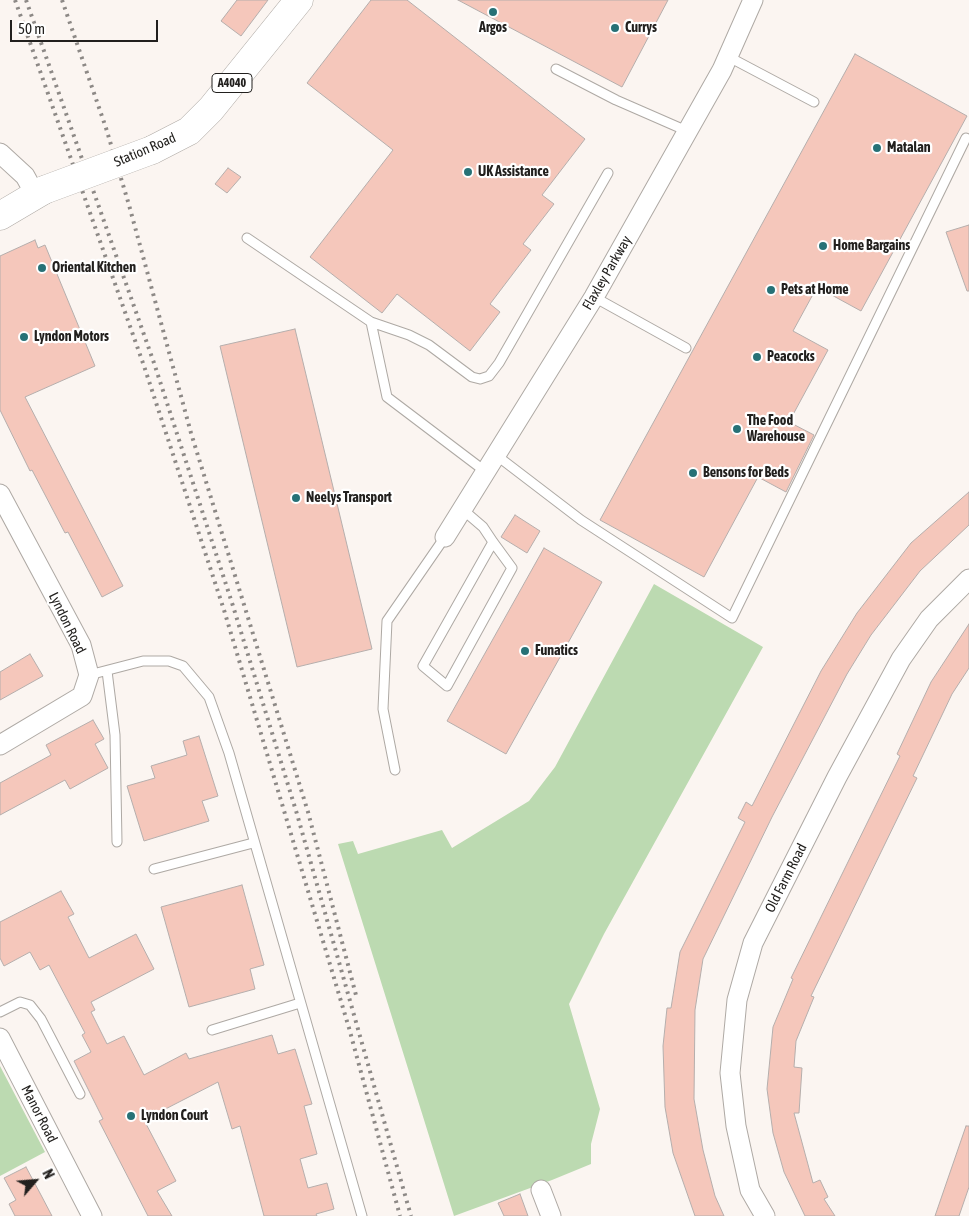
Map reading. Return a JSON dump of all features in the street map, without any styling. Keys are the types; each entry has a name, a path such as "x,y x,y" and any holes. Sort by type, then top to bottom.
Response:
{"main road":[{"name":"Station Road","path":"0,216 40,192 152,150 190,131 211,109 299,0"}],"street":[{"name":"Flaxley Parkway","path":"445,537 594,297 687,132 727,56 753,0"},
{"path":"0,153 40,192"},
{"name":"Lyndon Road","path":"0,494 81,646 98,673"},
{"name":"Old Farm Road","path":"765,1216 750,1190 736,1126 730,1073 737,1000 753,943 837,777 901,659 929,619 969,579"},
{"path":"0,745 82,696 98,673"},
{"name":"Manor Road","path":"0,1038 92,1216"},
{"path":"541,1190 551,1216"}],"lane":[{"path":"727,56 814,102"},
{"path":"556,69 616,100 687,132"},
{"path":"496,455 581,520 732,618 966,138"},
{"path":"247,238 371,322 410,334 429,345 472,377 480,379 489,376 499,363 608,173"},
{"path":"594,297 686,348"},
{"path":"371,322 387,397 486,472"},
{"path":"462,509 483,527 512,568 447,686 423,666 493,542"},
{"path":"395,770 383,709 387,621 445,537"},
{"path":"117,842 115,735 98,673 143,661 169,660 183,666 197,681 209,697 219,725 362,1216"},
{"path":"154,869 253,842"},
{"path":"0,1012 20,1002 26,1002 35,1010 80,1094"},
{"path":"212,1030 300,1003"}],"green space":[{"path":"654,584 763,647 604,934 569,1004 600,1109 591,1144 591,1164 454,1216 338,844 353,841 358,854 442,830 452,848 529,801 555,767"},
{"path":"0,1066 45,1152 0,1176"}],"building":[{"path":"237,0 268,0 241,36 221,21"},
{"name":"UK Assistance","path":"371,0 407,0 585,139 542,195 554,204 523,244 531,250 490,304 500,312 470,351 397,294 382,313 310,257 393,150 307,83"},
{"path":"458,0 668,0 622,87"},
{"path":"855,54 967,116 861,311 817,287 793,331 828,350 789,422 814,435 786,492 758,477 704,577 600,520"},
{"path":"228,168 241,177 227,193 215,184"},
{"path":"969,225 969,291 967,291 946,232"},
{"path":"35,240 38,248 45,245 95,366 25,397 123,586 102,597 68,532 65,533 32,470 30,471 0,410 0,256"},
{"name":"Neelys Transport","path":"295,329 372,649 297,667 220,346"},
{"path":"969,492 969,525 920,571 871,635 847,674 772,817 703,959 695,1010 694,1099 703,1150 715,1196 724,1216 695,1216 673,1153 665,1107 663,1046 667,1008 671,1008 680,952 745,822 738,818 746,802 752,806 821,671 857,613 911,543"},
{"path":"515,515 540,531 527,553 501,537"},
{"name":"Funatics","path":"544,548 602,582 506,754 447,721"},
{"path":"969,624 969,668 952,694 913,776 917,778 811,996 814,997 796,1041 794,1067 802,1068 799,1113 794,1113 813,1183 820,1180 828,1197 824,1199 835,1216 805,1216 784,1172 773,1133 767,1089 773,1027 793,979 791,978 900,756 897,754 931,682"},
{"path":"30,654 43,676 0,700 0,672"},
{"path":"93,720 104,739 95,744 108,768 70,789 65,780 0,815 0,783 51,755 46,745"},
{"path":"199,736 218,796 202,801 209,821 144,841 127,786 155,778 151,766 187,755 183,741"},
{"path":"242,885 264,965 250,969 255,989 189,1007 161,907"},
{"path":"61,891 74,914 68,917 89,958 136,934 154,969 91,1002 95,1010 91,1012 107,1044 124,1036 144,1075 186,1053 189,1059 272,1035 278,1054 295,1049 312,1104 304,1106 317,1154 300,1159 308,1188 327,1183 334,1209 316,1214 317,1216 264,1216 240,1126 232,1129 218,1082 144,1120 176,1181 157,1191 172,1216 148,1216 99,1121 103,1119 74,1061 91,1052 82,1035 85,1033 49,965 40,970 30,952 4,966 0,958 0,922"},
{"path":"966,1126 969,1126 969,1187 959,1216 935,1216"},
{"path":"26,1167 52,1216 15,1216 9,1204 16,1200 4,1178"},
{"path":"520,1194 528,1216 504,1216 498,1203"}],"railway":[{"path":"15,0 144,366 224,610 349,1028 400,1216"},
{"path":"26,0 154,363 233,606 297,814 411,1216"},
{"path":"62,0 106,128 129,205 191,433 308,812 357,999"}],"place":[{"name":"Argos","path":"493,12"},
{"name":"Currys","path":"615,28"},
{"name":"Matalan","path":"877,148"},
{"name":"UK Assistance","path":"468,172"},
{"name":"Home Bargains","path":"823,246"},
{"name":"Oriental Kitchen","path":"42,268"},
{"name":"Pets at Home","path":"771,290"},
{"name":"Lyndon Motors","path":"24,337"},
{"name":"Peacocks","path":"757,357"},
{"name":"The Food Warehouse","path":"737,429"},
{"name":"Bensons for Beds","path":"693,473"},
{"name":"Neelys Transport","path":"296,498"},
{"name":"Funatics","path":"525,651"},
{"name":"Lyndon Court","path":"131,1116"}]}
